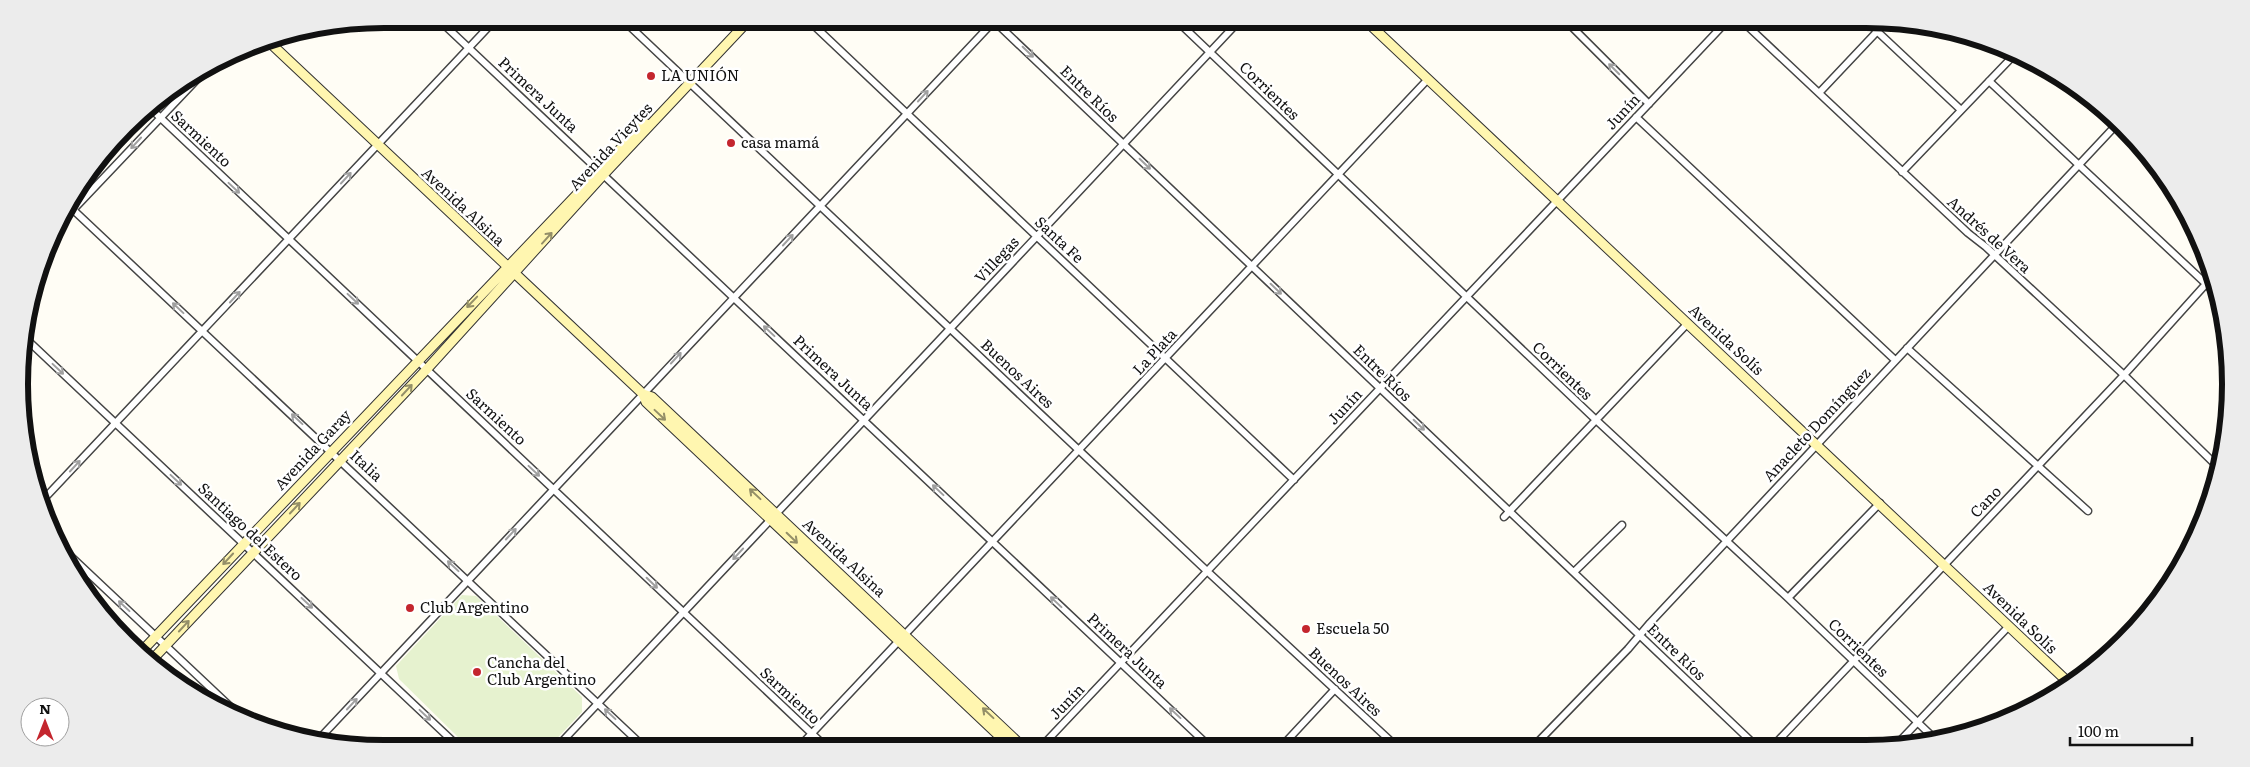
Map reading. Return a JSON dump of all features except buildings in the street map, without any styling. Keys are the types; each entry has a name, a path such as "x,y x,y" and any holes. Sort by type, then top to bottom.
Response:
{"street":[{"name":"Primera Junta","path":"448,28 1204,740"},
{"path":"46,497 488,28"},
{"name":"Buenos Aires","path":"632,28 1208,572 1390,740"},
{"name":"Avenida Vieytes","path":"689,82 735,28"},
{"name":"Avenida Vieytes","path":"506,267 602,172 741,28"},
{"name":"Santa Fe","path":"816,28 1294,480"},
{"path":"323,734 986,28"},
{"name":"Entre Ríos","path":"1003,28 1750,740"},
{"name":"Corrientes","path":"1184,28 1595,419 1788,598 1929,734"},
{"name":"Villegas","path":"563,740 1233,28"},
{"name":"Avenida Solís","path":"1374,28 2066,679"},
{"path":"1573,28 1648,104"},
{"name":"Junín","path":"1048,740 1720,28"},
{"name":"Andrés de Vera","path":"1750,28 1902,172 2124,375 2213,463"},
{"path":"1874,28 1962,110"},
{"path":"1819,93 1881,28"},
{"name":"Avenida Alsina","path":"272,45 643,394 652,396 1005,740"},
{"path":"1902,172 2011,58"},
{"name":"La Plata","path":"806,740 1428,79"},
{"path":"73,210 195,81"},
{"path":"1989,81 2209,287"},
{"name":"Sarmiento","path":"154,112 818,740"},
{"path":"1636,117 1895,360"},
{"name":"Anacleto Domínguez","path":"1540,740 1640,635 1816,443 2114,128"},
{"name":"Avenida Vieytes","path":"514,274 602,172"},
{"name":"Italia","path":"73,210 637,740"},
{"name":"Avenida Garay","path":"145,647 506,267"},
{"name":"Avenida Garay","path":"155,656 427,369 514,274"},
{"name":"Cano","path":"1779,740 2124,375 2206,284"},
{"path":"1504,517 1688,323"},
{"name":"Santiago del Estero","path":"30,343 452,740"},
{"path":"1907,348 2088,510"},
{"path":"1788,598 1880,503"},
{"path":"1574,572 1622,525"},
{"path":"73,559 227,703"},
{"path":"1903,737 2009,626"},
{"name":"Avenida Alsina","path":"902,638 1015,740"},
{"path":"1288,740 1335,689"}],"green space":[{"name":"Cancha del Club Argentino","path":"462,595 476,596 582,697 582,712 556,740 461,740 399,679 396,666"}],"place":[{"name":"LA UNIÓN","path":"651,76"},
{"name":"casa mamá","path":"731,143"},
{"name":"Club Argentino","path":"410,608"},
{"name":"Escuela 50","path":"1306,629"},
{"name":"Cancha del Club Argentino","path":"477,672"}]}
